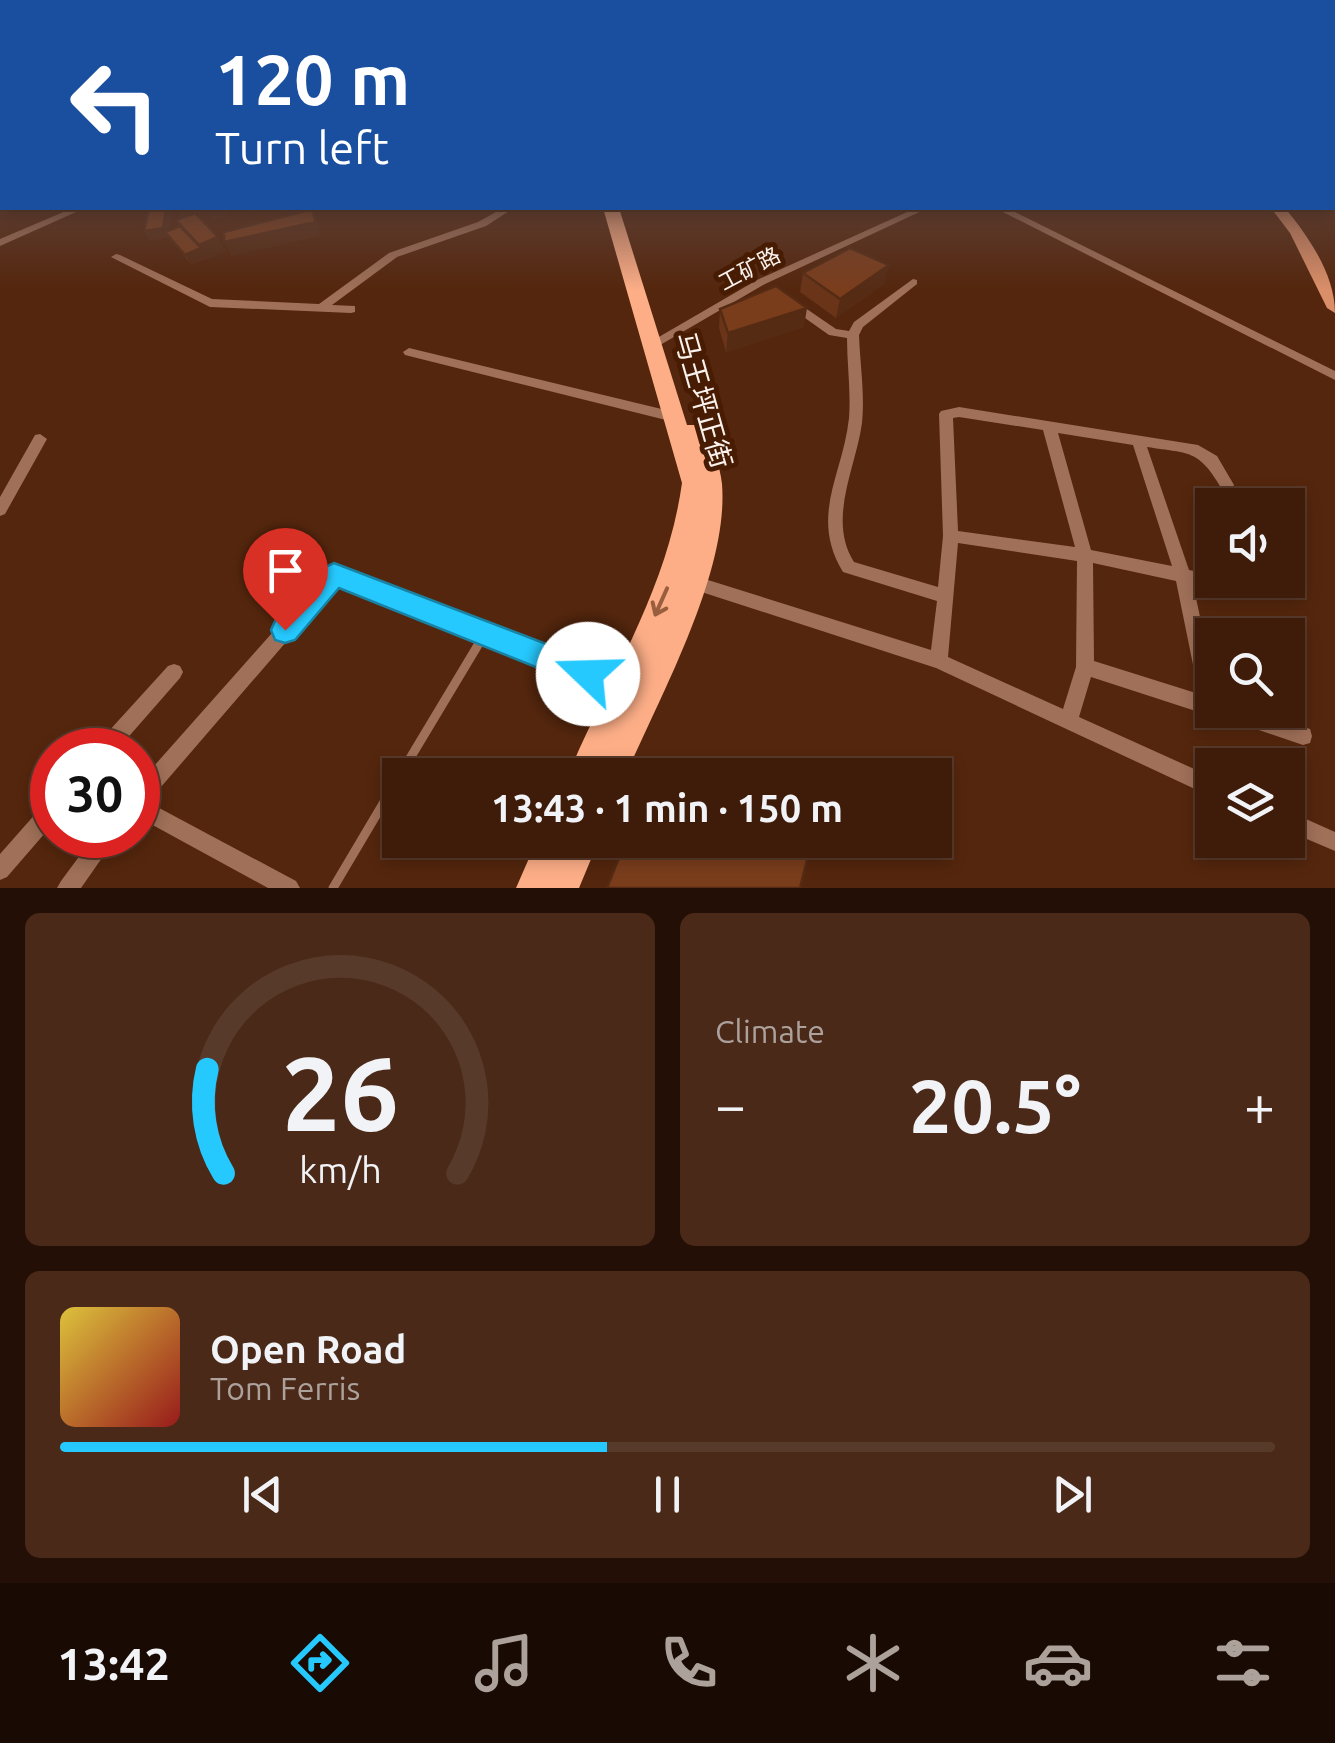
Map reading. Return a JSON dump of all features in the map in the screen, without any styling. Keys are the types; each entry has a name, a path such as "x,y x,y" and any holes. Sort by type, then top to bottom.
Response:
{"main road":[{"name":"马王坪正街","path":"611,210 710,482 709,527 692,582 617,758"},
{"name":"马王坪正街","path":"592,758 691,526 694,483 622,210"},
{"path":"1280,210 1297,232 1335,308"},
{"path":"1292,210 1312,233 1335,284"},
{"path":"532,888 546,858"},
{"path":"562,888 574,858"}],"street":[{"path":"0,242 75,210"},
{"path":"323,306 392,255 482,224 506,210"},
{"name":"工矿路","path":"658,342 760,282 919,210"},
{"path":"1004,210 1335,372"},
{"path":"1013,210 1335,372"},
{"path":"116,258 210,303 352,309"},
{"path":"760,282 774,292"},
{"path":"912,282 858,325 852,335 855,420 835,514 841,558 849,568 945,596"},
{"path":"788,302 833,332 852,335"},
{"path":"409,352 674,416"},
{"path":"939,661 951,536 946,414 959,412 1193,448 1212,460 1227,486"},
{"path":"1049,426 1085,555 1085,667 1070,721"},
{"path":"0,510 40,439"},
{"path":"1138,440 1183,575 1195,625"},
{"path":"951,536 1085,555 1195,578"},
{"path":"160,773 334,575 623,688"},
{"path":"692,582 939,661 1195,778"},
{"path":"1085,667 1195,702"},
{"path":"124,728 174,672"},
{"path":"1278,728 1303,736"},
{"path":"160,819 289,888"},
{"path":"1305,829 1334,842"},
{"path":"0,870 30,835"},
{"path":"68,888 91,858"}],"lane":[{"path":"410,758 485,634"},
{"path":"333,888 382,805"}],"building":[{"path":"149,210 166,210 163,228 144,231"},
{"path":"313,210 315,222 224,242 224,232"},
{"path":"195,213 218,237 199,245 176,220"},
{"path":"180,226 201,248 185,255 165,232"},
{"path":"850,248 889,265 840,299 803,273"},
{"path":"776,286 807,308 728,333 720,309"},
{"path":"619,858 808,858 800,888 607,888"}],"route":[{"path":"285,630 334,575 588,674"}]}
